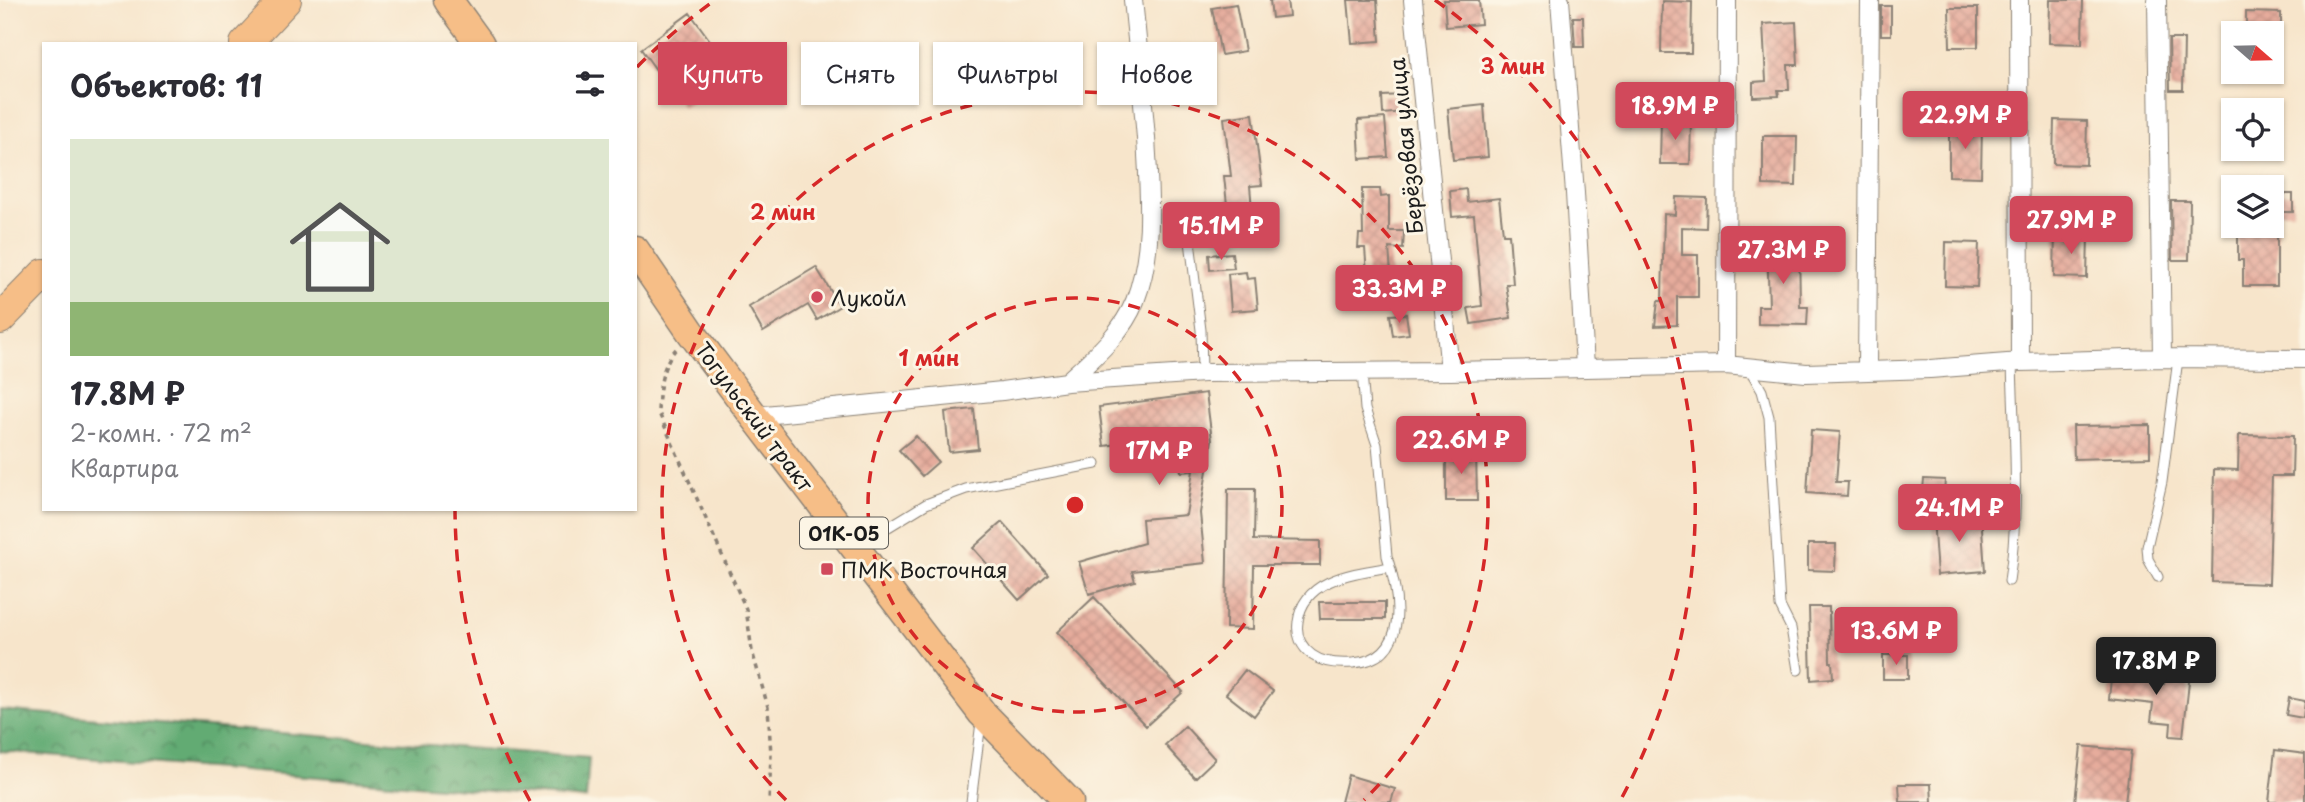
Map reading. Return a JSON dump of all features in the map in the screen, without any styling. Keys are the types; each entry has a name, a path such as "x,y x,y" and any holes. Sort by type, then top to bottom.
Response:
{"highway":[{"path":"245,42 260,0"},
{"path":"246,42 286,0"},
{"path":"0,318 42,276"}],"main road":[{"path":"448,0 479,42"},
{"name":"Тогульский тракт","path":"637,253 691,332 982,713 1069,802"}],"street":[{"path":"1068,382 1104,349 1123,323 1135,302 1147,254 1148,177 1133,0"},
{"name":"Берёзовая улица","path":"1413,0 1450,371"},
{"path":"1560,0 1585,367"},
{"path":"1726,365 1727,0"},
{"path":"1867,370 1870,0"},
{"path":"2016,363 2019,0"},
{"path":"2158,0 2170,358"},
{"path":"754,416 1068,382 1202,373 1726,365 1806,373 2170,358 2305,359"}],"lane":[{"path":"1190,241 1199,309 1202,373"},
{"path":"2158,577 2148,559 2147,547 2162,482 2170,358"},
{"path":"2009,581 2014,545 2016,363"},
{"path":"1749,368 1762,391 1769,417 1780,606 1791,628 1798,670"},
{"path":"1362,372 1365,410 1377,445 1387,556 1390,568 1398,602 1398,617 1387,646 1377,657 1364,662 1331,662 1313,656 1302,646 1297,625 1300,611 1315,590 1350,574 1390,568"},
{"path":"855,548 926,504 966,489 1096,464"},
{"path":"971,802 982,713"}],"path":[{"path":"691,332 671,354 659,386 657,411 747,609 752,651 768,707 771,755 769,802"}],"green space":[{"path":"0,710 589,758 586,799 0,751"}],"building":[{"path":"1270,0 1287,0 1289,16 1272,18"},
{"path":"1348,0 1377,0 1380,41 1352,43"},
{"path":"1444,0 1479,0 1481,24 1446,27"},
{"path":"2050,0 2083,0 2082,44 2049,43"},
{"path":"1662,1 1692,2 1691,53 1661,53"},
{"path":"1236,4 1245,51 1221,55 1212,8"},
{"path":"1881,6 1891,6 1891,35 1881,35"},
{"path":"1949,8 1978,8 1978,47 1950,47"},
{"path":"2246,12 2281,13 2281,21 2246,21"},
{"path":"690,13 711,42 658,42 658,72 641,49"},
{"path":"1573,17 1583,17 1584,47 1575,47"},
{"path":"1796,22 1798,65 1788,65 1789,90 1778,90 1779,96 1753,97 1753,82 1766,81 1763,24"},
{"path":"2169,39 2184,39 2183,90 2170,90"},
{"path":"1403,95 1404,112 1383,114 1382,96"},
{"path":"1484,105 1488,157 1453,160 1448,109"},
{"path":"1253,114 1262,185 1250,186 1254,232 1230,234 1224,176 1231,176 1224,118"},
{"path":"1385,118 1388,157 1360,159 1358,120"},
{"path":"1661,119 1691,120 1690,164 1660,164"},
{"path":"2054,120 2087,121 2086,165 2053,164"},
{"path":"1949,126 1982,126 1981,177 1949,176"},
{"path":"1763,136 1797,136 1796,186 1763,185"},
{"path":"1362,189 1380,189 1381,197 1389,196 1389,231 1404,231 1403,249 1389,248 1393,299 1369,301 1365,248 1358,248 1359,234 1363,234"},
{"path":"1466,189 1467,202 1499,198 1503,234 1509,234 1513,284 1506,284 1511,318 1471,324 1468,308 1482,306 1474,215 1452,217 1450,191"},
{"path":"2284,194 2293,194 2293,212 2284,212"},
{"path":"1676,197 1707,198 1706,228 1682,227 1682,255 1698,255 1698,297 1677,297 1677,325 1655,326 1658,301 1662,301 1664,214 1675,215"},
{"path":"2171,201 2190,201 2189,260 2172,260"},
{"path":"2055,233 2088,234 2087,278 2054,277"},
{"path":"2238,238 2277,238 2277,286 2243,286 2243,260 2238,260"},
{"path":"1799,241 1800,307 1808,307 1807,325 1758,324 1758,306 1769,306 1767,242"},
{"path":"1946,242 1979,243 1977,287 1945,286"},
{"path":"1232,253 1234,268 1210,270 1209,255"},
{"path":"816,267 840,306 817,320 808,305 763,332 749,307"},
{"path":"1246,272 1247,279 1255,278 1258,309 1231,311 1228,274"},
{"path":"1406,314 1409,334 1393,336 1390,315"},
{"path":"1206,393 1212,440 1200,513 1205,563 1132,571 1135,581 1089,594 1079,562 1144,543 1142,519 1186,515 1193,471 1181,472 1176,436 1104,446 1099,407"},
{"path":"974,409 978,449 949,452 945,412"},
{"path":"2150,425 2150,457 2074,459 2073,426"},
{"path":"1811,430 1840,432 1836,482 1848,482 1847,496 1807,493"},
{"path":"2239,435 2293,436 2292,476 2272,476 2269,584 2212,582 2214,469 2238,470"},
{"path":"916,436 938,462 922,476 899,450"},
{"path":"1446,450 1476,450 1477,501 1446,501"},
{"path":"1924,479 1945,480 1942,513 1921,511"},
{"path":"1228,489 1255,489 1254,540 1320,541 1320,565 1254,565 1253,629 1226,628"},
{"path":"1981,514 1985,571 1937,575 1933,518"},
{"path":"1002,522 1048,574 1019,600 973,548"},
{"path":"1808,544 1836,544 1835,571 1808,570"},
{"path":"1094,597 1183,692 1146,726 1057,632"},
{"path":"1319,602 1385,602 1385,619 1320,619"},
{"path":"1809,607 1829,607 1833,678 1811,680"},
{"path":"1883,655 1908,655 1908,679 1883,679"},
{"path":"1245,670 1273,691 1254,716 1226,694"},
{"path":"2118,670 2136,672 2135,681 2164,684 2166,671 2190,673 2183,737 2170,736 2171,723 2151,721 2153,704 2109,699 2111,679 2117,680"},
{"path":"2289,698 2305,701 2303,718 2286,715"},
{"path":"1185,726 1215,759 1195,778 1165,745"},
{"path":"2081,746 2131,751 2125,802 2075,802"},
{"path":"2275,750 2305,754 2305,802 2269,802"},
{"path":"1348,775 1395,789 1391,802 1341,802"},
{"path":"1899,784 1931,784 1932,802 1900,802"}],"place":[{"name":"Лукойл","path":"817,297"},
{"name":"ПМК Восточная","path":"827,569"}]}
